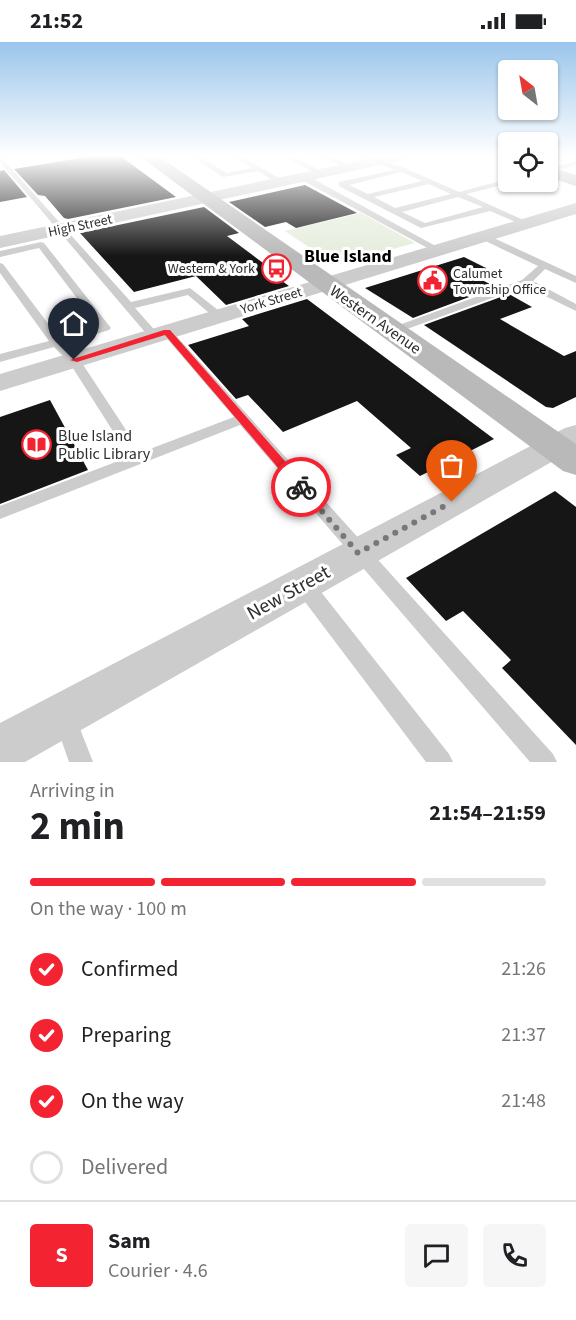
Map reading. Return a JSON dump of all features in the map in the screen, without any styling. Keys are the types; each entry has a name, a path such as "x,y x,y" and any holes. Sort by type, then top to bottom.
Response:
{"main road":[{"name":"Western Avenue","path":"193,189 392,331 569,448"}],"street":[{"name":"High Street","path":"0,242 251,189"},
{"name":"York Street","path":"0,383 576,208"},
{"name":"New Street","path":"0,749 358,553 569,448"}],"lane":[{"path":"27,189 129,306 160,334 242,419 545,762"},
{"path":"324,189 438,250"},
{"path":"350,189 424,226 490,208"},
{"path":"366,197 401,189"},
{"path":"446,189 526,223"},
{"path":"394,211 479,189"},
{"path":"482,236 576,280"},
{"path":"0,254 41,246 105,328 0,358"},
{"path":"392,331 526,282 544,265"},
{"path":"0,266 56,343 74,360 121,433"},
{"path":"526,282 576,308"},
{"path":"129,306 190,291 219,316"},
{"path":"0,513 242,419"},
{"path":"303,584 441,762"},
{"path":"64,714 81,762"}],"green space":[{"path":"361,213 415,243 335,265 285,231"}],"building":[{"path":"0,189 20,189 27,197 0,202"},
{"path":"32,189 165,189 176,197 68,219 64,218 45,196 38,195"},
{"path":"289,189 312,189 357,213 296,228 286,222 265,227 229,202"},
{"path":"204,207 239,233 227,236 286,280 282,281 289,286 226,305 196,276 134,292 80,233"},
{"name":"Calumet Township Office","path":"464,257 498,274 482,280 496,287 413,318 365,288"},
{"path":"509,294 532,307 500,319 564,356 576,351 576,397 553,408 546,407 424,325"},
{"path":"307,299 494,439 420,476 396,455 411,448 357,401 283,432 248,395 236,399 188,345 249,326 242,319"},
{"name":"Blue Island Public Library","path":"50,400 88,470 0,504 0,417"},
{"path":"555,491 576,507 576,745 502,668 511,660 463,611 446,621 406,578"}],"way so far":[{"path":"301,487 358,553 452,502"}],"place":[{"name":"Western & York","path":"276,268"},
{"name":"Calumet Township Office","path":"432,281"},
{"name":"Blue Island Public Library","path":"37,444"}],"district":[{"name":"Blue Island","path":"348,256"}],"route":[{"path":"74,360 167,332 301,487"}]}
